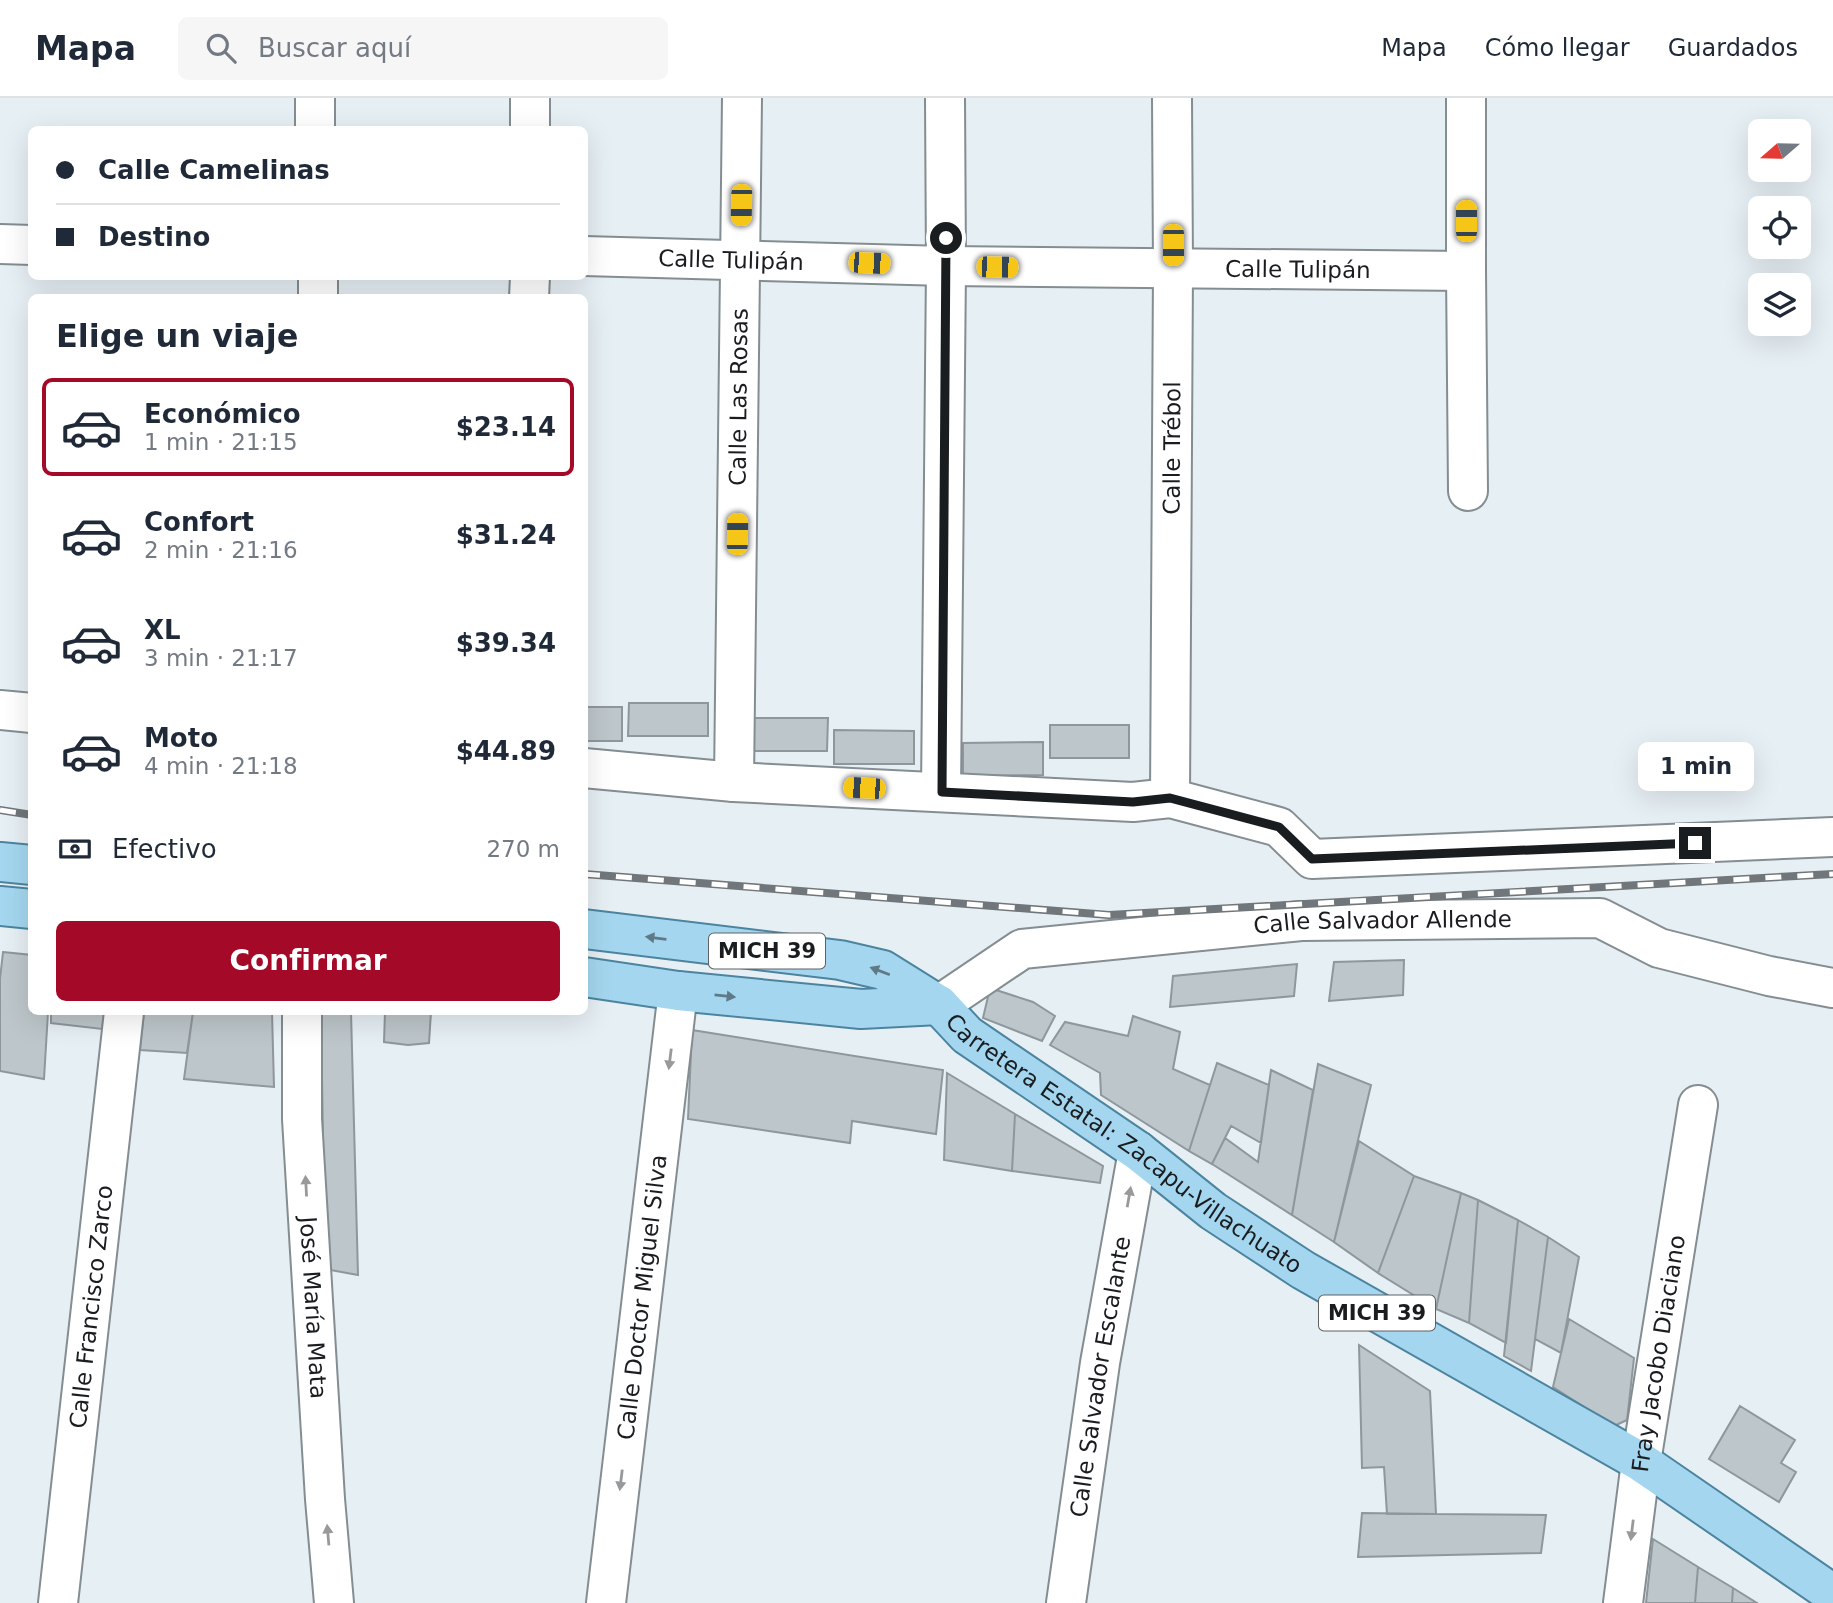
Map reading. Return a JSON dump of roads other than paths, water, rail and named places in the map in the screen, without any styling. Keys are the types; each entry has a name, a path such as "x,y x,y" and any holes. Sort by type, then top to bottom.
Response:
{"main road":[{"path":"0,862 28,865"},
{"path":"0,906 28,909"},
{"name":"MICH 39","path":"588,929 840,960 883,971 939,1005"},
{"name":"Carretera Estatal: Zacapu-Villachuato","path":"588,978 678,991 861,1010 939,1005 967,1035 1138,1151 1213,1211 1303,1270 1641,1462 1833,1594"}],"street":[{"path":"315,98 316,126"},
{"path":"530,98 530,126"},
{"name":"Calle Las Rosas","path":"734,782 742,98"},
{"path":"942,792 945,98"},
{"name":"Calle Trébol","path":"1170,798 1172,98"},
{"path":"1466,98 1468,491"},
{"path":"0,244 28,245"},
{"name":"Calle Tulipán","path":"588,256 946,266 1466,271"},
{"path":"0,710 28,713"},
{"path":"588,768 734,782 1133,802 1170,798 1279,827 1312,859 1833,837"},
{"name":"Calle Salvador Allende","path":"939,1005 1022,949 1301,921 1600,918 1659,948 1769,976 1833,988"},
{"name":"Calle Doctor Miguel Silva","path":"606,1603 678,991"},
{"name":"Calle Francisco Zarco","path":"58,1603 124,1015"},
{"name":"José María Mata","path":"302,1015 303,1133 325,1499 334,1603"},
{"name":"Fray Jacobo Diaciano","path":"1623,1603 1641,1462 1698,1105"},
{"name":"Calle Salvador Escalante","path":"1066,1603 1100,1363 1138,1151"}],"railway":[{"path":"0,810 28,814"},
{"path":"588,874 1109,915 1833,874"}]}
